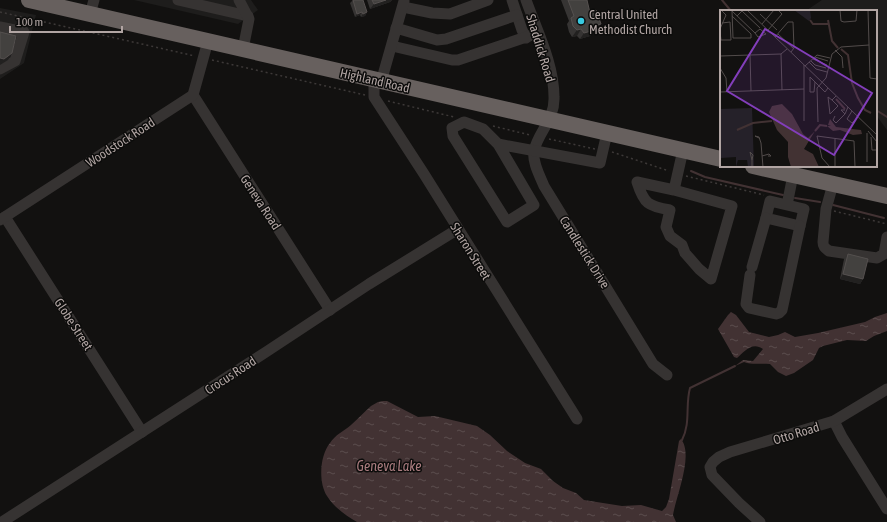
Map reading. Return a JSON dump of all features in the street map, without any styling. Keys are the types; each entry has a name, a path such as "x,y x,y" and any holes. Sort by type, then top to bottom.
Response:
{"highway":[{"name":"Highland Road","path":"29,0 92,7 208,41 720,159"},
{"path":"757,167 887,196"}],"street":[{"path":"178,0 248,16"},
{"path":"239,0 248,16 243,49"},
{"path":"374,98 377,81 392,46 404,3 432,14 450,14 488,0"},
{"path":"512,0 526,38"},
{"name":"Shaddick Road","path":"526,0 548,59 553,82 554,98 550,120"},
{"path":"396,28 438,40 446,39 517,15"},
{"path":"0,27 24,32 15,60 0,69"},
{"path":"392,46 452,60 458,60 538,33"},
{"path":"193,95 208,41"},
{"name":"Woodstock Road","path":"3,218 193,95"},
{"name":"Geneva Road","path":"193,95 330,310"},
{"name":"Sharon Street","path":"374,98 577,420"},
{"path":"534,151 550,120"},
{"path":"498,144 534,205 507,222 453,136 452,128 464,122 484,129 498,144 600,162 607,133"},
{"path":"674,190 683,150"},
{"name":"Candlestick Drive","path":"534,151 538,172 544,186 654,364 667,375"},
{"path":"787,205 793,175"},
{"path":"637,182 674,190 732,206 711,279 699,269 685,253 682,245 670,236 666,228 670,210 652,207 641,195 637,182"},
{"path":"833,184 826,210 823,246 829,251 877,258 884,254 887,237"},
{"path":"770,201 804,209 782,310 776,314 749,308 746,304 751,271 766,218 770,201"},
{"name":"Globe Street","path":"3,218 142,432"},
{"path":"766,218 800,226"},
{"name":"Crocus Road","path":"2,522 369,284 458,229"},
{"name":"Otto Road","path":"760,522 712,475 710,467 713,462 719,457 730,452 834,421 887,389"},
{"path":"834,421 842,437 887,509"}],"path":[{"path":"0,12 457,117"},
{"path":"487,124 602,150 678,174 766,195"},
{"path":"826,210 887,224"}],"shaded area":[{"path":"134,0 251,0 258,10 238,24"},
{"path":"822,0 887,0 887,130 877,116 877,10 807,10"},
{"path":"0,8 36,15 24,63 0,79"}],"water":[{"path":"731,312 736,315 749,332 769,337 785,332 795,337 818,333 865,322 887,313 887,331 866,341 847,340 823,346 819,348 813,360 794,373 786,376 778,372 770,364 753,364 744,362 735,366 743,360 753,361 763,349 755,346 745,350 737,358 734,357 718,329"},
{"name":"Geneva Lake","path":"387,401 418,417 435,416 477,426 490,435 507,451 525,463 541,469 553,481 563,488 576,493 584,500 622,506 641,505 662,511 666,507 669,499 679,441 681,439 685,446 686,455 683,476 673,515 676,522 357,522 340,510 327,496 322,484 322,461 327,448 334,438 351,425 371,406"}],"building":[{"path":"353,0 363,0 367,12 357,14"},
{"path":"372,0 386,0 374,4"},
{"name":"Central United Methodist Church","path":"568,0 587,0 590,13 596,10 601,24 594,26 595,30 584,33 581,29 577,30 573,26 571,18 574,16"},
{"path":"0,32 16,36 12,53 4,59 0,58"},
{"path":"848,254 868,259 863,279 843,274"}],"waterway":[{"path":"722,0 730,10"},
{"path":"877,111 887,117"},
{"path":"691,171 705,177 783,195"},
{"path":"795,198 820,202"},
{"path":"833,205 884,218"},
{"path":"682,440 686,427 690,388 735,366"}],"place":[{"name":"Central United Methodist Church","path":"581,21"}]}
